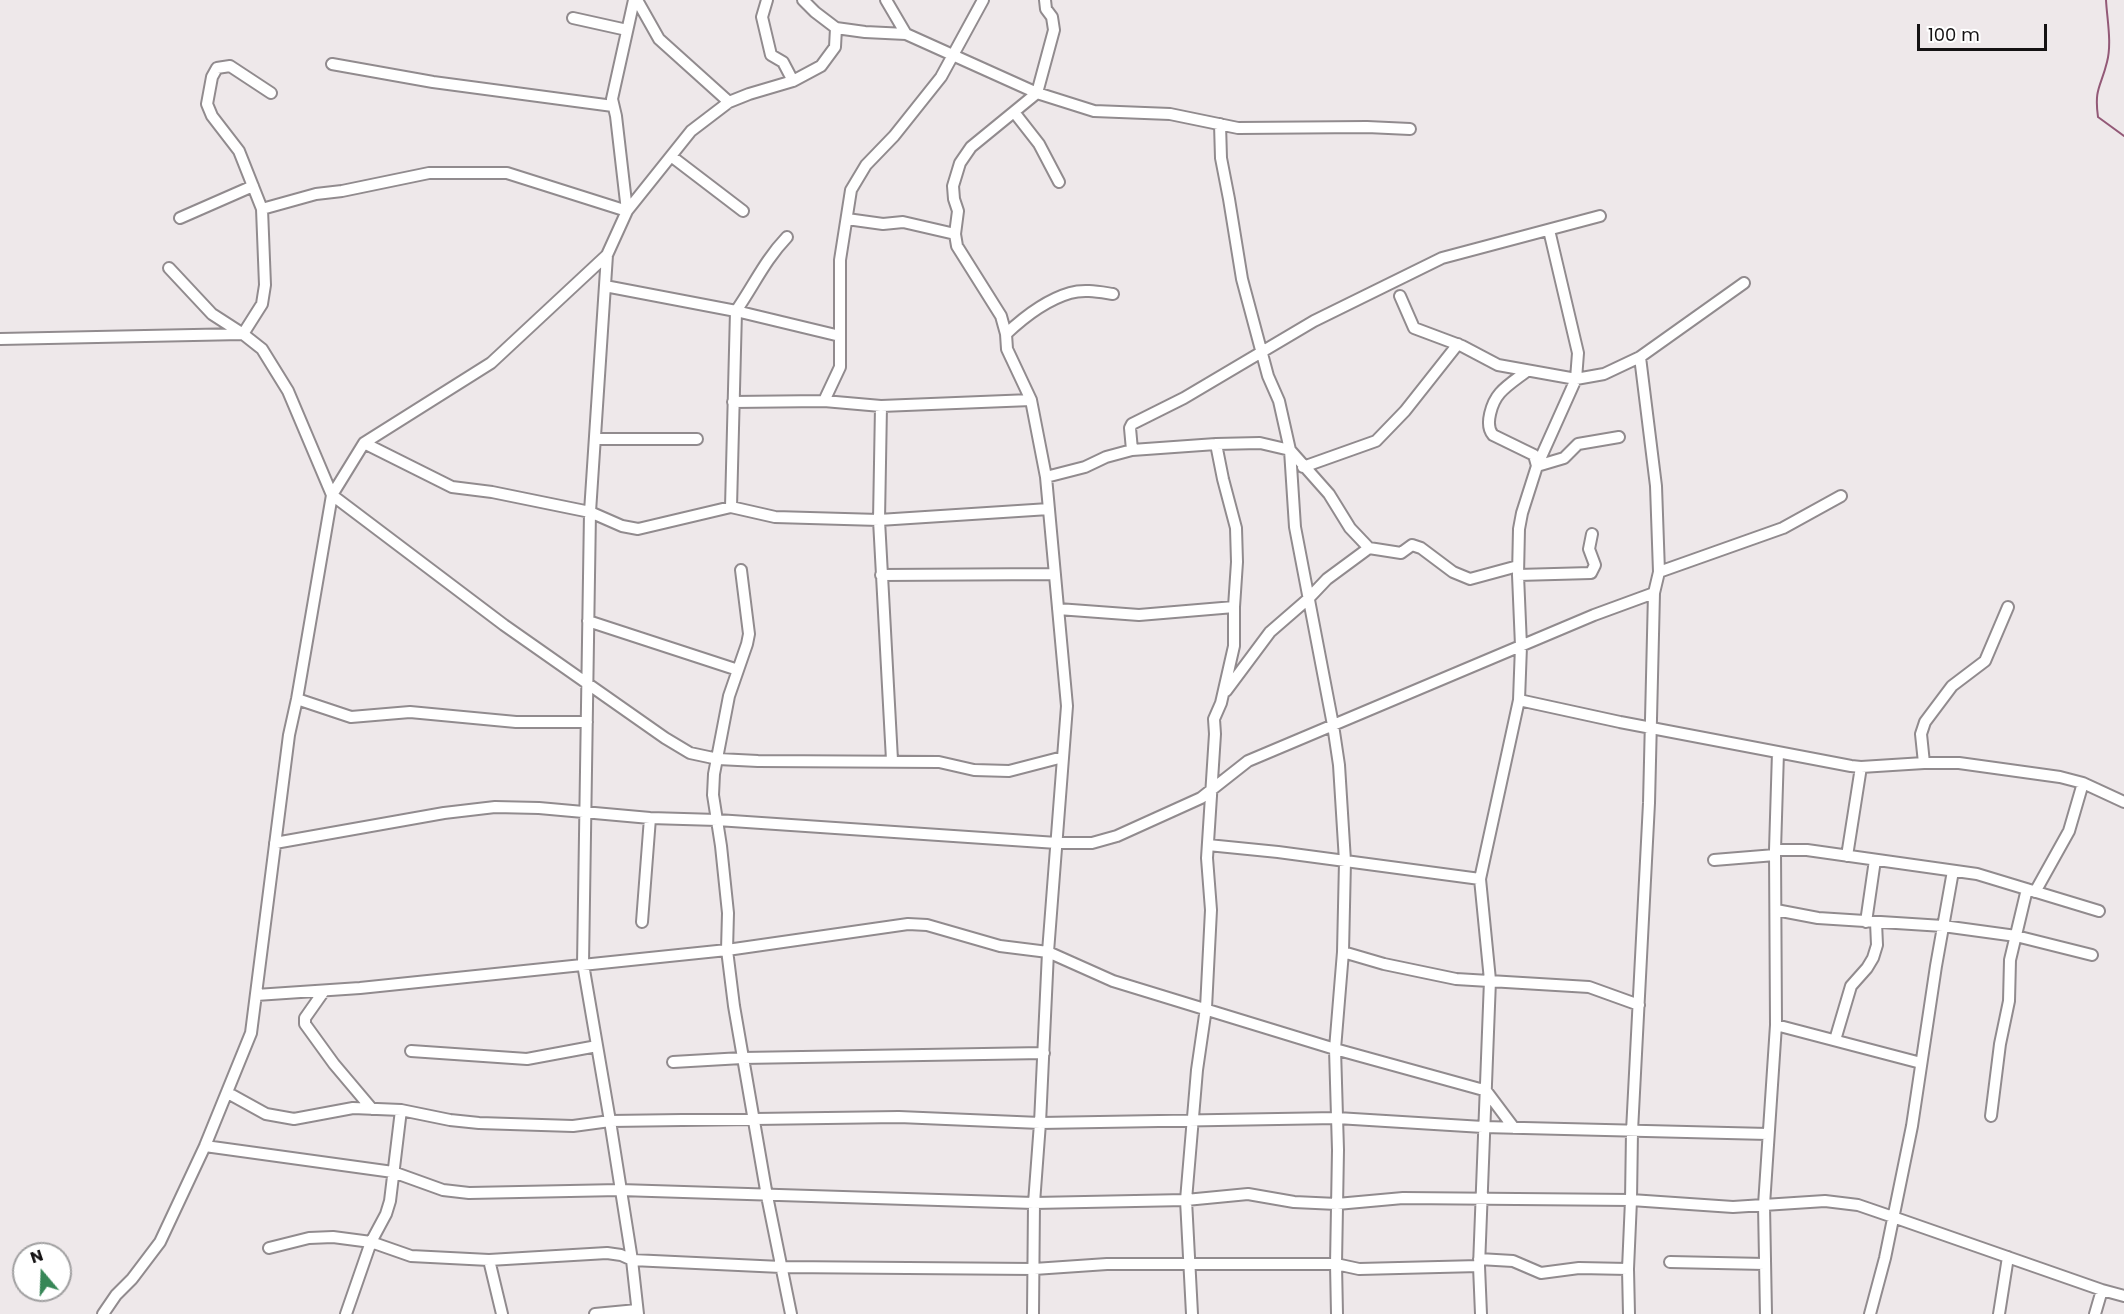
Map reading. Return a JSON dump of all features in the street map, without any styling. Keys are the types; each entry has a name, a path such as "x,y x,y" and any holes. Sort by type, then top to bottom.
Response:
{"street":[{"path":"627,211 612,99 635,0"},
{"path":"635,0 659,39 729,102"},
{"path":"767,0 762,17 771,55 783,63 793,81"},
{"path":"803,0 836,28 906,34 1037,93 1094,111 1170,114 1238,128 1410,129"},
{"path":"886,0 906,34"},
{"path":"824,401 840,367 840,260 851,190 866,165 924,100 954,56 983,0"},
{"path":"1033,1314 1034,1203 1048,952 1066,706 1046,477 1030,400 1006,349 1006,334 1001,316 957,246 955,234 958,211 953,186 960,163 971,147 1037,93 1054,30 1052,17 1046,9 1045,0"},
{"path":"573,18 627,30"},
{"path":"595,1314 637,1312 632,1260 583,964 590,512 607,255 627,211 691,131 729,102 793,81 821,66 836,46 836,28"},
{"path":"332,64 433,82 613,106"},
{"path":"243,334 262,304 265,285 262,208 239,151 212,116 207,104 212,77 217,68 230,66 271,93"},
{"path":"1014,112 1039,144 1059,182"},
{"path":"1220,124 1221,158 1242,279 1268,376 1279,401 1290,450 1295,527 1339,765 1345,861 1343,952 1335,1049 1337,1314"},
{"path":"671,156 743,211"},
{"path":"262,208 316,194 342,191 429,173 507,173 627,211"},
{"path":"180,218 253,186"},
{"path":"1132,450 1130,428 1132,424 1184,398 1314,321 1442,258 1600,216"},
{"path":"847,219 883,224 903,222 955,234"},
{"path":"1481,1314 1479,1263 1484,1088 1490,980 1480,879 1519,700 1521,646 1519,529 1537,466 1576,380 1578,353 1549,230"},
{"path":"731,507 736,311 751,291 761,269 787,237"},
{"path":"103,1314 160,1242 205,1146 251,1034 289,735 332,495 364,443 491,363 607,255"},
{"path":"169,268 212,314 262,349 288,391 332,495 504,625 665,738 690,753 718,759 758,761 939,762 974,770 1009,771 1063,757"},
{"path":"1400,296 1414,328 1458,344 1498,365 1576,380 1604,374 1640,357 1744,283"},
{"path":"605,286 736,311 840,336"},
{"path":"1006,334 1023,317 1071,292 1091,291 1113,294"},
{"path":"0,339 243,334"},
{"path":"1303,467 1376,441 1405,411 1458,344"},
{"path":"1629,1314 1632,1131 1649,814 1654,593 1659,572 1656,486 1640,357"},
{"path":"1527,371 1499,394 1488,421 1489,430 1493,435 1534,455 1537,466"},
{"path":"733,402 824,401 881,406 1030,400"},
{"path":"881,406 879,520 892,760"},
{"path":"1537,466 1564,458 1578,444 1619,437"},
{"path":"595,438 697,439"},
{"path":"364,443 452,487 492,492 590,512 622,526 638,529 731,507 775,517 879,520 1049,509"},
{"path":"1046,477 1085,467 1106,456 1132,450 1260,443 1290,450 1329,494 1350,528 1369,548 1401,553 1412,545 1421,548 1454,572 1470,579 1518,571 1591,573 1594,565 1589,549 1592,534"},
{"path":"1192,1314 1186,1200 1197,1070 1206,1008 1210,910 1208,845 1214,719 1234,646 1237,562 1236,528 1216,444"},
{"path":"1659,572 1783,528 1841,496"},
{"path":"1222,696 1270,633 1327,579 1369,548"},
{"path":"741,570 748,634 747,644 729,696 714,774 713,795 728,913 728,950 742,1058 791,1314"},
{"path":"881,575 1055,574"},
{"path":"275,843 444,813 495,807 1057,843 1092,843 1117,836 1201,798 1248,761 1593,615 1654,593"},
{"path":"1058,609 1139,615 1234,607"},
{"path":"1924,763 1921,734 1925,722 1952,686 1985,661 2008,607"},
{"path":"588,621 738,670"},
{"path":"297,699 351,717 410,712 516,722 587,722"},
{"path":"1519,700 1651,728 1861,767 1959,763 2060,777 2083,783 2124,802"},
{"path":"1766,1314 1764,1204 1776,1025 1775,853 1778,752"},
{"path":"1847,856 1861,767"},
{"path":"1991,1116 2000,1044 2009,1001 2010,960 2016,936 2031,890 2069,831 2083,783"},
{"path":"642,922 650,818"},
{"path":"1208,845 1480,879"},
{"path":"1714,860 1807,850 1977,874 2099,910"},
{"path":"1835,1040 1851,986 1867,968 1877,945 1871,922 1875,860"},
{"path":"1870,1314 1885,1258 1918,1090 1953,871"},
{"path":"1776,910 1818,918 1943,926 2016,936 2092,955"},
{"path":"256,995 324,991 728,950 908,924 927,925 1000,946 1048,952 1113,981 1335,1049 1480,1089 1484,1088"},
{"path":"1343,952 1384,964 1456,979 1589,987 1640,1005"},
{"path":"324,991 305,1018 305,1024 334,1065 372,1108"},
{"path":"1776,1025 1921,1063"},
{"path":"411,1052 527,1059 597,1046"},
{"path":"673,1062 742,1058 1044,1053"},
{"path":"1484,1088 1514,1128"},
{"path":"228,1093 266,1114 294,1119 353,1108 372,1108 401,1110 450,1120 479,1123 573,1126 610,1121 899,1117 1040,1123 1337,1118 1514,1128 1768,1134"},
{"path":"350,1313 371,1242 386,1214 401,1110"},
{"path":"205,1146 393,1172 443,1190 468,1194 620,1190 1034,1203 1186,1200 1248,1194 1294,1202 1337,1204 1402,1198 1631,1200 1732,1207 1825,1201 1858,1205 2124,1296"},
{"path":"269,1248 309,1238 341,1237 371,1242 411,1256 489,1260 607,1253 621,1255 632,1260 781,1267 1034,1269 1107,1264 1336,1264 1359,1269 1514,1261 1541,1273 1579,1268 1628,1269"},
{"path":"1999,1314 2008,1257"},
{"path":"489,1260 502,1314"},
{"path":"1670,1262 1765,1264"},
{"path":"2095,1314 2102,1290"}],"waterway":[{"path":"2106,0 2109,47 2098,93 2098,117 2124,136"}]}
